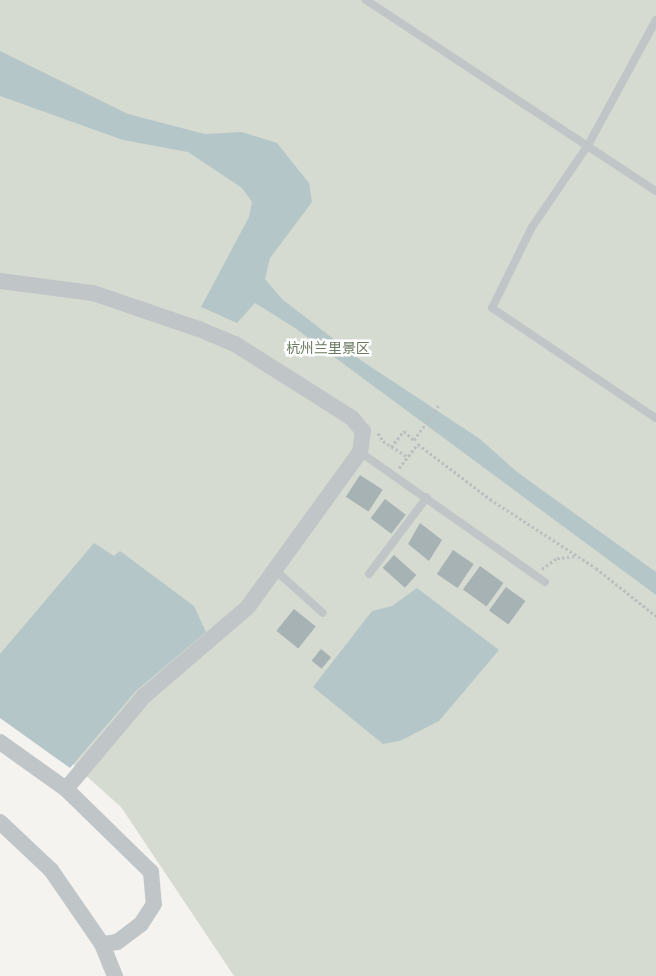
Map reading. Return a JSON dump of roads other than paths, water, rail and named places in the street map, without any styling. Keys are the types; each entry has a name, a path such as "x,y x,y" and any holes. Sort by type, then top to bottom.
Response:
{"street":[{"path":"0,281 92,293 199,329 235,344 352,418 363,431 360,452 248,607 144,696 66,789"},
{"path":"0,742 66,789 151,872 154,904 150,911 141,924 117,942 102,944"},
{"path":"0,822 51,870 102,944 115,976"}],"lane":[{"path":"366,0 656,190"},
{"path":"656,20 588,145 532,227 492,308 656,418"},
{"path":"360,452 395,474 545,582"},
{"path":"369,574 427,497"},
{"path":"275,570 323,613"}],"park label":[{"name":"杭州兰里景区","path":"328,349"}]}
